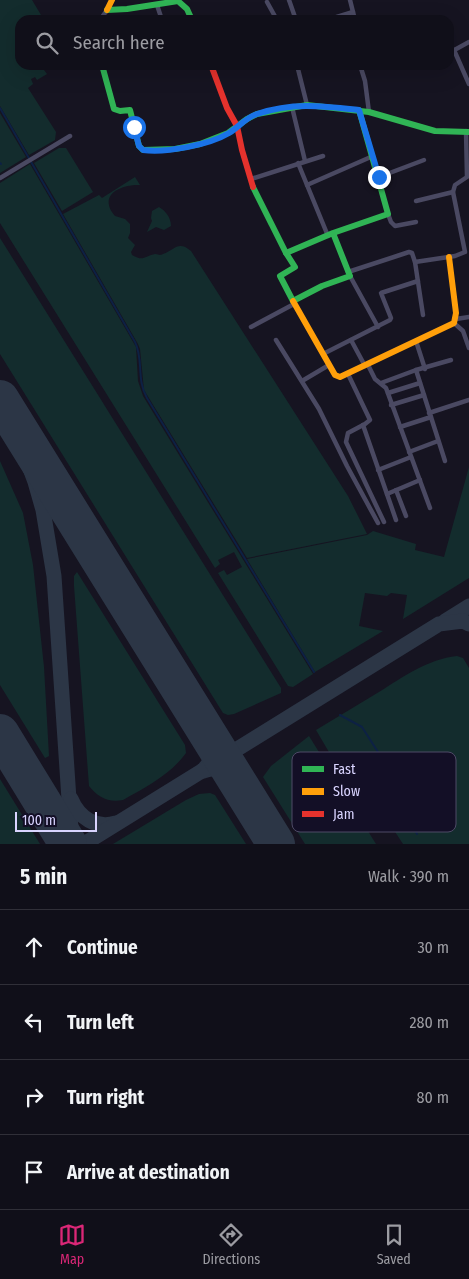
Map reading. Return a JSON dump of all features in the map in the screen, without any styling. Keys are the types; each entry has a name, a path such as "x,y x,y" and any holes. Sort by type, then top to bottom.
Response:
{"street":[{"path":"104,15 112,0"},
{"path":"289,0 294,15"},
{"path":"350,0 354,15"},
{"path":"107,10 127,9 178,1 187,9 190,15"},
{"path":"267,2 274,15"},
{"path":"157,5 160,15"},
{"path":"343,15 353,12"},
{"path":"454,50 469,42"},
{"path":"454,55 468,76 469,84"},
{"path":"104,70 114,109 121,112 130,110 139,146 143,150 175,149 200,144 221,137 257,114 307,104 369,112 435,131 467,132 467,176 455,185 453,192 465,251 460,255 415,262"},
{"path":"213,70 227,108 237,126 250,179 286,253 295,267 280,276 293,303 336,376 340,377 366,366 455,321 469,316"},
{"path":"298,70 307,104"},
{"path":"362,70 365,80 369,112"},
{"path":"292,107 305,161"},
{"path":"359,110 391,222 395,226 416,222"},
{"path":"0,178 70,136"},
{"path":"250,179 323,156"},
{"path":"307,184 373,156"},
{"path":"379,177 424,160"},
{"path":"298,163 349,274 378,327"},
{"path":"416,201 453,192"},
{"path":"286,253 331,234 388,214"},
{"path":"251,327 322,286 409,252 414,254 423,315"},
{"path":"450,257 455,321 463,331 469,348"},
{"path":"323,354 378,327 391,318 381,293 418,281"},
{"path":"276,340 320,409 347,466 378,523"},
{"path":"351,340 366,366 386,388 430,508"},
{"path":"416,341 425,369"},
{"path":"381,383 451,360"},
{"path":"302,380 329,365"},
{"path":"416,370 445,461"},
{"path":"348,374 370,417 369,422 348,433 346,442 384,522"},
{"path":"388,393 420,383"},
{"path":"391,405 424,395"},
{"path":"400,427 469,400"},
{"path":"363,426 396,520"},
{"path":"378,470 438,441"},
{"path":"387,494 420,480"},
{"path":"396,490 406,516"}],"green space":[{"path":"0,0 32,0 41,15 15,15 15,70 44,70 47,74 37,80 35,77 31,79 33,84 28,88 56,132 55,140 29,155 0,106"},
{"path":"0,113 26,157 0,173"},
{"path":"59,148 66,148 93,192 62,211 34,163"},
{"path":"30,164 136,347 138,381 143,396 313,674 293,687 288,686 218,573 224,570 227,575 242,567 234,552 218,560 220,564 215,568 0,223 0,183"},
{"path":"135,177 140,185 126,186 119,189 110,197 109,202 110,209 115,216 125,219 130,224 128,238 135,245 131,252 132,255 142,258 155,254 161,255 180,246 191,251 348,496 367,534 247,558 144,390 138,344 63,214 99,195 102,198"},
{"path":"159,207 168,215 171,226 164,230 156,227 147,232 152,221 152,211"},
{"path":"0,238 281,688 281,693 234,714 228,715 223,713 0,354"},
{"path":"0,461 23,513 33,565 44,667 49,756 45,758 0,685"},
{"path":"469,467 469,578 403,619 407,595 391,593 387,596 365,593 359,626 383,631 315,672 247,559 367,535 373,531 416,544 415,550 444,557"},
{"path":"77,572 185,745 186,753 173,768 157,780 118,801 104,798 89,786 74,586 74,576"},
{"path":"457,656 463,658 469,668 469,844 403,844 395,832 456,832 456,752 329,752 316,730 416,670 446,658"},
{"path":"309,736 319,752 292,752 292,823 263,777 271,766"},
{"path":"0,779 40,844 0,844"},
{"path":"210,793 215,795 246,844 113,844 186,800 199,794"},
{"path":"297,832 369,832 376,844 305,844"}],"waterway":[{"path":"0,108 135,342 138,349 142,384 147,398 314,672"},
{"path":"340,715 362,727 378,752"}],"taxiway":[{"path":"0,403 22,447 35,482 43,510 54,576 72,844"},
{"path":"445,621 469,606"},
{"path":"84,844 439,624 463,621 469,624"},
{"path":"203,770 211,755 209,739 204,728"},
{"path":"204,771 210,769 224,771 240,786"},
{"path":"71,799 83,817 95,823 116,823"}],"runway":[{"path":"0,399 276,844"},
{"path":"0,733 68,844"}],"traffic: fast":[{"path":"107,10 127,9 178,1 187,9 190,15"},
{"path":"103,70 114,109 120,111 130,110 139,146 143,150 175,149 200,144 228,133 257,114 307,105 369,112 435,131 469,132"},
{"path":"333,233 286,253 295,267 280,276 293,301 322,286 350,276 333,233 388,214 359,110"},
{"path":"253,187 286,253"}],"traffic: slow":[{"path":"107,10 112,0"},
{"path":"293,301 335,375 340,377 454,323 456,313 449,257"}],"traffic: jam":[{"path":"213,70 227,108 237,126 253,187"}],"route":[{"path":"134,127 139,146 143,150 175,149 221,137 257,114 282,108 307,104 359,110 379,177"}]}
